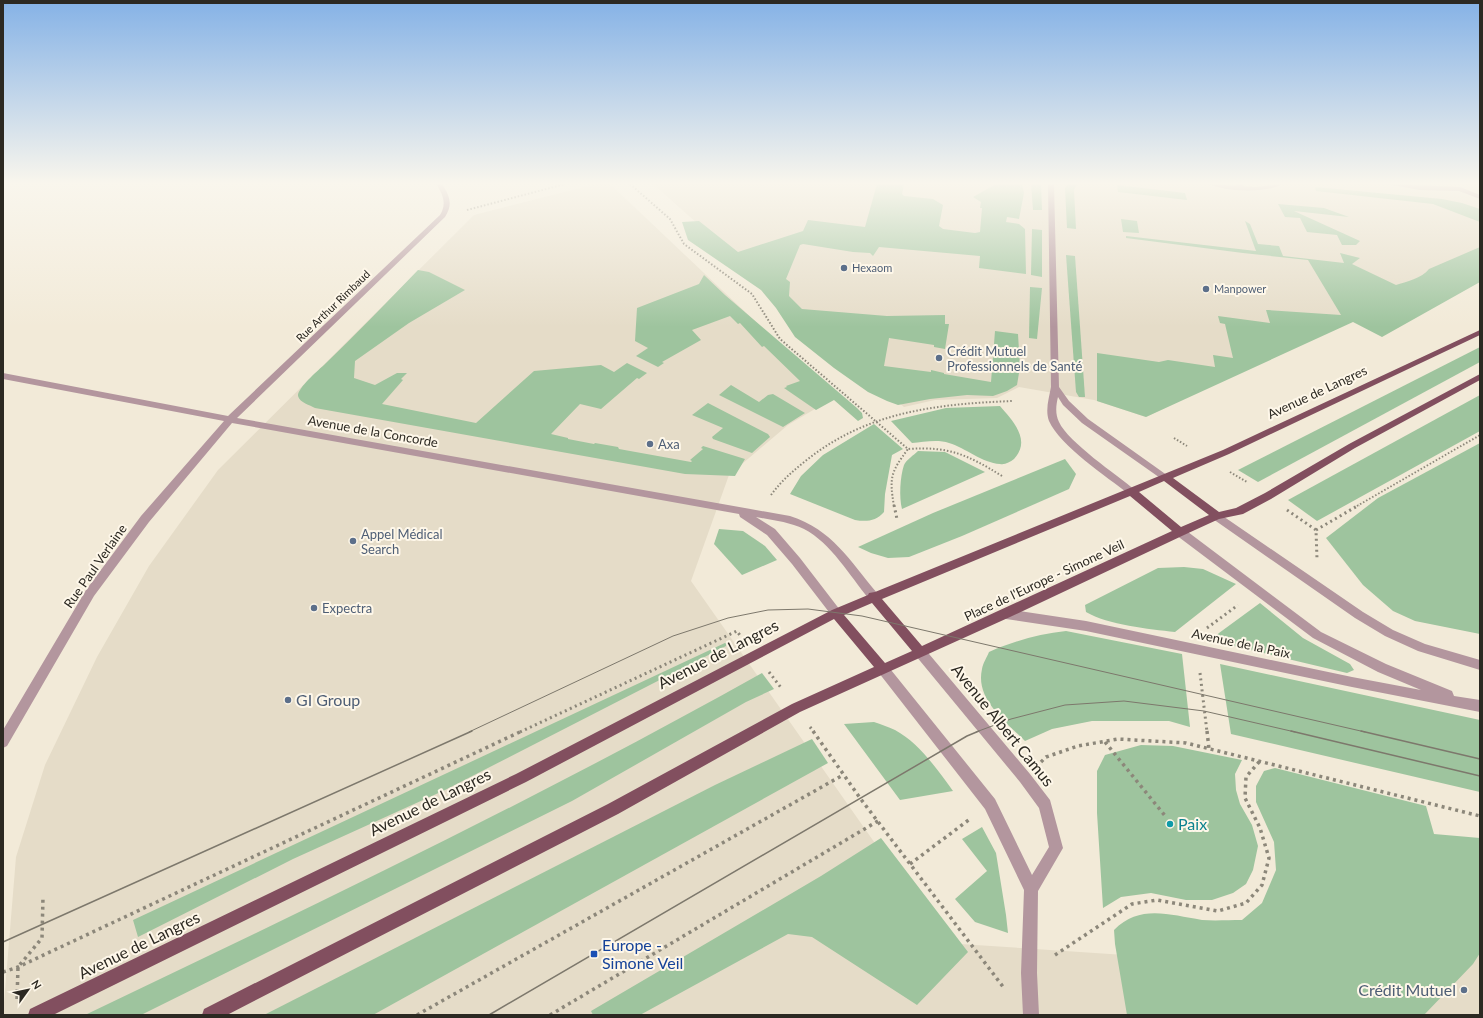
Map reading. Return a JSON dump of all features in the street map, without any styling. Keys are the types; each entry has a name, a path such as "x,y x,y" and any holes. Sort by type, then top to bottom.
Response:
{"main road":[{"name":"Avenue de Langres","path":"1166,478 1226,452 1480,332"},
{"path":"210,1015 613,809 796,708 883,669 836,613 873,596 928,576 1166,478 1217,516 1240,511 1352,446 1480,377"},
{"path":"1132,492 1180,532"},
{"name":"Place de l'Europe - Simone Veil","path":"883,669 1006,614 1217,516"},
{"path":"873,596 920,652"},
{"name":"Avenue de Langres","path":"36,1015 521,778 836,613"}],"street":[{"name":"Rue Arthur Rimbaud","path":"230,420 427,232"},
{"path":"1052,232 1055,387 1051,411 1054,423 1074,444 1132,492"},
{"name":"Avenue de la Concorde","path":"3,376 230,420 740,510 792,522 815,532 831,545 873,596"},
{"path":"1055,387 1066,403 1085,421 1166,478"},
{"name":"Rue Paul Verlaine","path":"3,742 90,593 145,519 230,420"},
{"name":"Avenue de la Concorde","path":"740,510 771,532 796,561 836,613"},
{"path":"1217,516 1359,615 1389,633 1422,648 1480,665"},
{"name":"Avenue de la Paix","path":"1180,532 1316,635 1382,668 1474,704"},
{"name":"Avenue de la Paix","path":"1006,614 1086,626 1352,682 1474,704"},
{"name":"Avenue Albert Camus","path":"920,652 1025,778 1045,805 1056,848 1031,889"},
{"path":"883,669 990,804 1031,889 1029,973 1031,1015"}],"path":[{"path":"677,232 684,244 752,294 780,339 908,449 941,447 979,462 1002,476"},
{"path":"771,495 786,476 828,444 875,420 910,411 956,404 1013,401"},
{"path":"1316,530 1480,435"},
{"path":"897,519 891,492 892,474 895,465 908,449"},
{"path":"3,972 18,967 737,631 796,708 843,775 1006,990"},
{"path":"1025,778 1046,757 1078,746 1118,739 1186,743 1480,816"},
{"path":"1105,742 1166,818"},
{"path":"1029,973 1132,904 1157,900 1218,911 1246,903 1262,885 1269,858 1260,828 1245,798 1246,777 1260,761"},
{"path":"417,1015 843,775"},
{"path":"910,864 990,804"},
{"path":"550,1015 878,821"},
{"path":"17,992 18,967 42,938 42,897"}],"shaded area":[{"path":"457,232 660,232 835,397 788,425 729,475 691,581 945,943 1155,957 1480,844 1480,1015 3,1015 16,857 45,765 97,657 149,566 218,470"},
{"path":"706,232 1480,232 1480,255 1146,417 1094,400 1019,387 997,398 935,400 904,407"}],"green space":[{"path":"685,232 712,232 738,252 801,232 963,232 975,233 980,232 1025,232 1026,274 979,268 980,256 879,247 873,256 870,253 853,252 803,244 800,245 786,279 790,282 789,296 802,309 887,316 945,315 945,324 949,324 945,349 934,347 934,345 889,338 884,366 931,372 931,370 944,374 991,382 995,331 1018,334 1020,367 1017,385 1007,391 993,396 967,395 930,399 898,405 868,392 834,368 795,337 776,308 761,290 688,240"},
{"path":"1032,232 1042,232 1042,277 1031,275"},
{"path":"1123,232 1139,232 1139,233"},
{"path":"1249,232 1253,232 1258,244 1279,246 1283,256 1344,263 1340,253 1360,258 1352,264 1396,285 1418,277 1429,269 1480,247 1480,282 1382,337 1353,322 1146,417 1097,401 1097,353 1159,362 1168,360 1215,367 1213,355 1233,358 1225,324 1220,323 1218,316 1270,323 1266,310 1341,315 1308,260 1126,238 1126,236 1256,251"},
{"path":"1307,232 1339,232 1360,241 1356,245 1342,245 1337,235"},
{"path":"1066,255 1075,256 1085,397 1079,397 1076,392"},
{"path":"418,270 429,272 465,290 409,323 355,361 354,378 375,385 397,373 407,373 401,379 403,380 382,404 476,423 534,371 601,365 614,372 627,363 647,373 639,379 637,378 601,409 580,404 551,434 568,439 618,447 619,449 691,462 692,461 690,460 703,449 701,448 703,446 745,459 735,476 685,474 315,408 305,404 298,396 308,380"},
{"path":"704,275 725,295 857,408 862,413 863,418 858,421 834,400 816,410 784,388 800,381 764,346 762,347 740,323 738,324 730,316 692,330 701,340 662,362 664,363 658,367 636,356 648,348 635,341 637,308 699,284"},
{"path":"1030,287 1042,288 1037,339 1029,338"},
{"path":"1480,347 1480,362 1258,482 1238,470"},
{"path":"731,385 759,402 768,395 773,394 805,413 783,427 719,395"},
{"path":"1480,395 1480,431 1317,521 1288,500"},
{"path":"708,403 768,434 770,437 752,453 713,439 712,437 723,428 692,415"},
{"path":"1000,406 1014,424 1021,438 1019,452 1014,459 1004,464 987,461 955,445 945,442 930,441 912,443 891,421 946,408"},
{"path":"874,424 903,449 892,455 885,494 884,512 881,515 871,520 855,520 790,494 801,476 823,455"},
{"path":"1480,443 1480,634 1415,621 1393,611 1363,585 1326,538 1378,498"},
{"path":"918,451 945,452 985,472 902,509 900,493 904,465 906,461"},
{"path":"1065,459 1076,474 1069,489 962,536 909,557 888,558 858,547 933,513"},
{"path":"719,529 743,531 765,546 777,560 742,575 714,544"},
{"path":"1184,567 1203,569 1236,584 1175,632 1141,628 1117,623 1086,612 1085,605 1158,568"},
{"path":"1260,603 1303,638 1350,664 1354,670 1347,673 1217,642 1214,638 1219,633"},
{"path":"1066,631 1182,654 1190,727 1169,721 1092,721 1052,729 1025,741 1001,718 988,700 983,690 981,680 983,665 989,652 998,648 1036,636"},
{"path":"727,642 726,646 445,790 293,859 138,937 133,920"},
{"path":"1220,664 1480,720 1480,792 1231,734"},
{"path":"762,673 774,689 746,702 572,801 141,1015 85,1015 426,850 679,719"},
{"path":"874,722 904,735 927,757 953,791 900,800 844,724"},
{"path":"812,739 828,763 373,1015 264,1015 715,785"},
{"path":"1141,745 1173,746 1242,760 1235,774 1236,790 1240,804 1252,825 1258,846 1253,870 1246,884 1233,893 1212,900 1186,900 1151,893 1121,897 1103,908 1097,813 1097,771 1105,755"},
{"path":"1275,768 1426,806 1434,834 1480,838 1480,953 1473,964 1424,1015 1127,1015 1114,930 1124,922 1134,917 1155,913 1202,920 1242,920 1262,903 1276,870 1274,842 1256,802 1256,786 1264,771"},
{"path":"982,827 996,853 1008,933 975,922 955,899 987,871 962,839"},
{"path":"881,838 968,952 917,1005 812,937 788,934 640,1015 593,1015 591,1011 821,876"}],"tram line":[{"path":"469,732 673,636 728,618 768,610 808,609 862,616 1365,732"},
{"path":"976,732 1011,719 1065,705 1124,701 1204,711 1295,732"},
{"path":"3,942 472,731"},
{"path":"489,1015 967,736 979,731"},
{"path":"1291,731 1480,776"},
{"path":"1361,731 1480,759"}],"place":[{"name":"Hexaom","path":"844,268"},
{"name":"Manpower","path":"1206,289"},
{"name":"Crédit Mutuel Professionnels de Santé","path":"939,358"},
{"name":"Axa","path":"650,444"},
{"name":"Appel Médical Search","path":"353,541"},
{"name":"Expectra","path":"314,608"},
{"name":"GI Group","path":"288,700"},
{"name":"Paix","path":"1170,824"},
{"name":"Europe - Simone Veil","path":"594,954"},
{"name":"Crédit Mutuel","path":"1464,990"}]}
